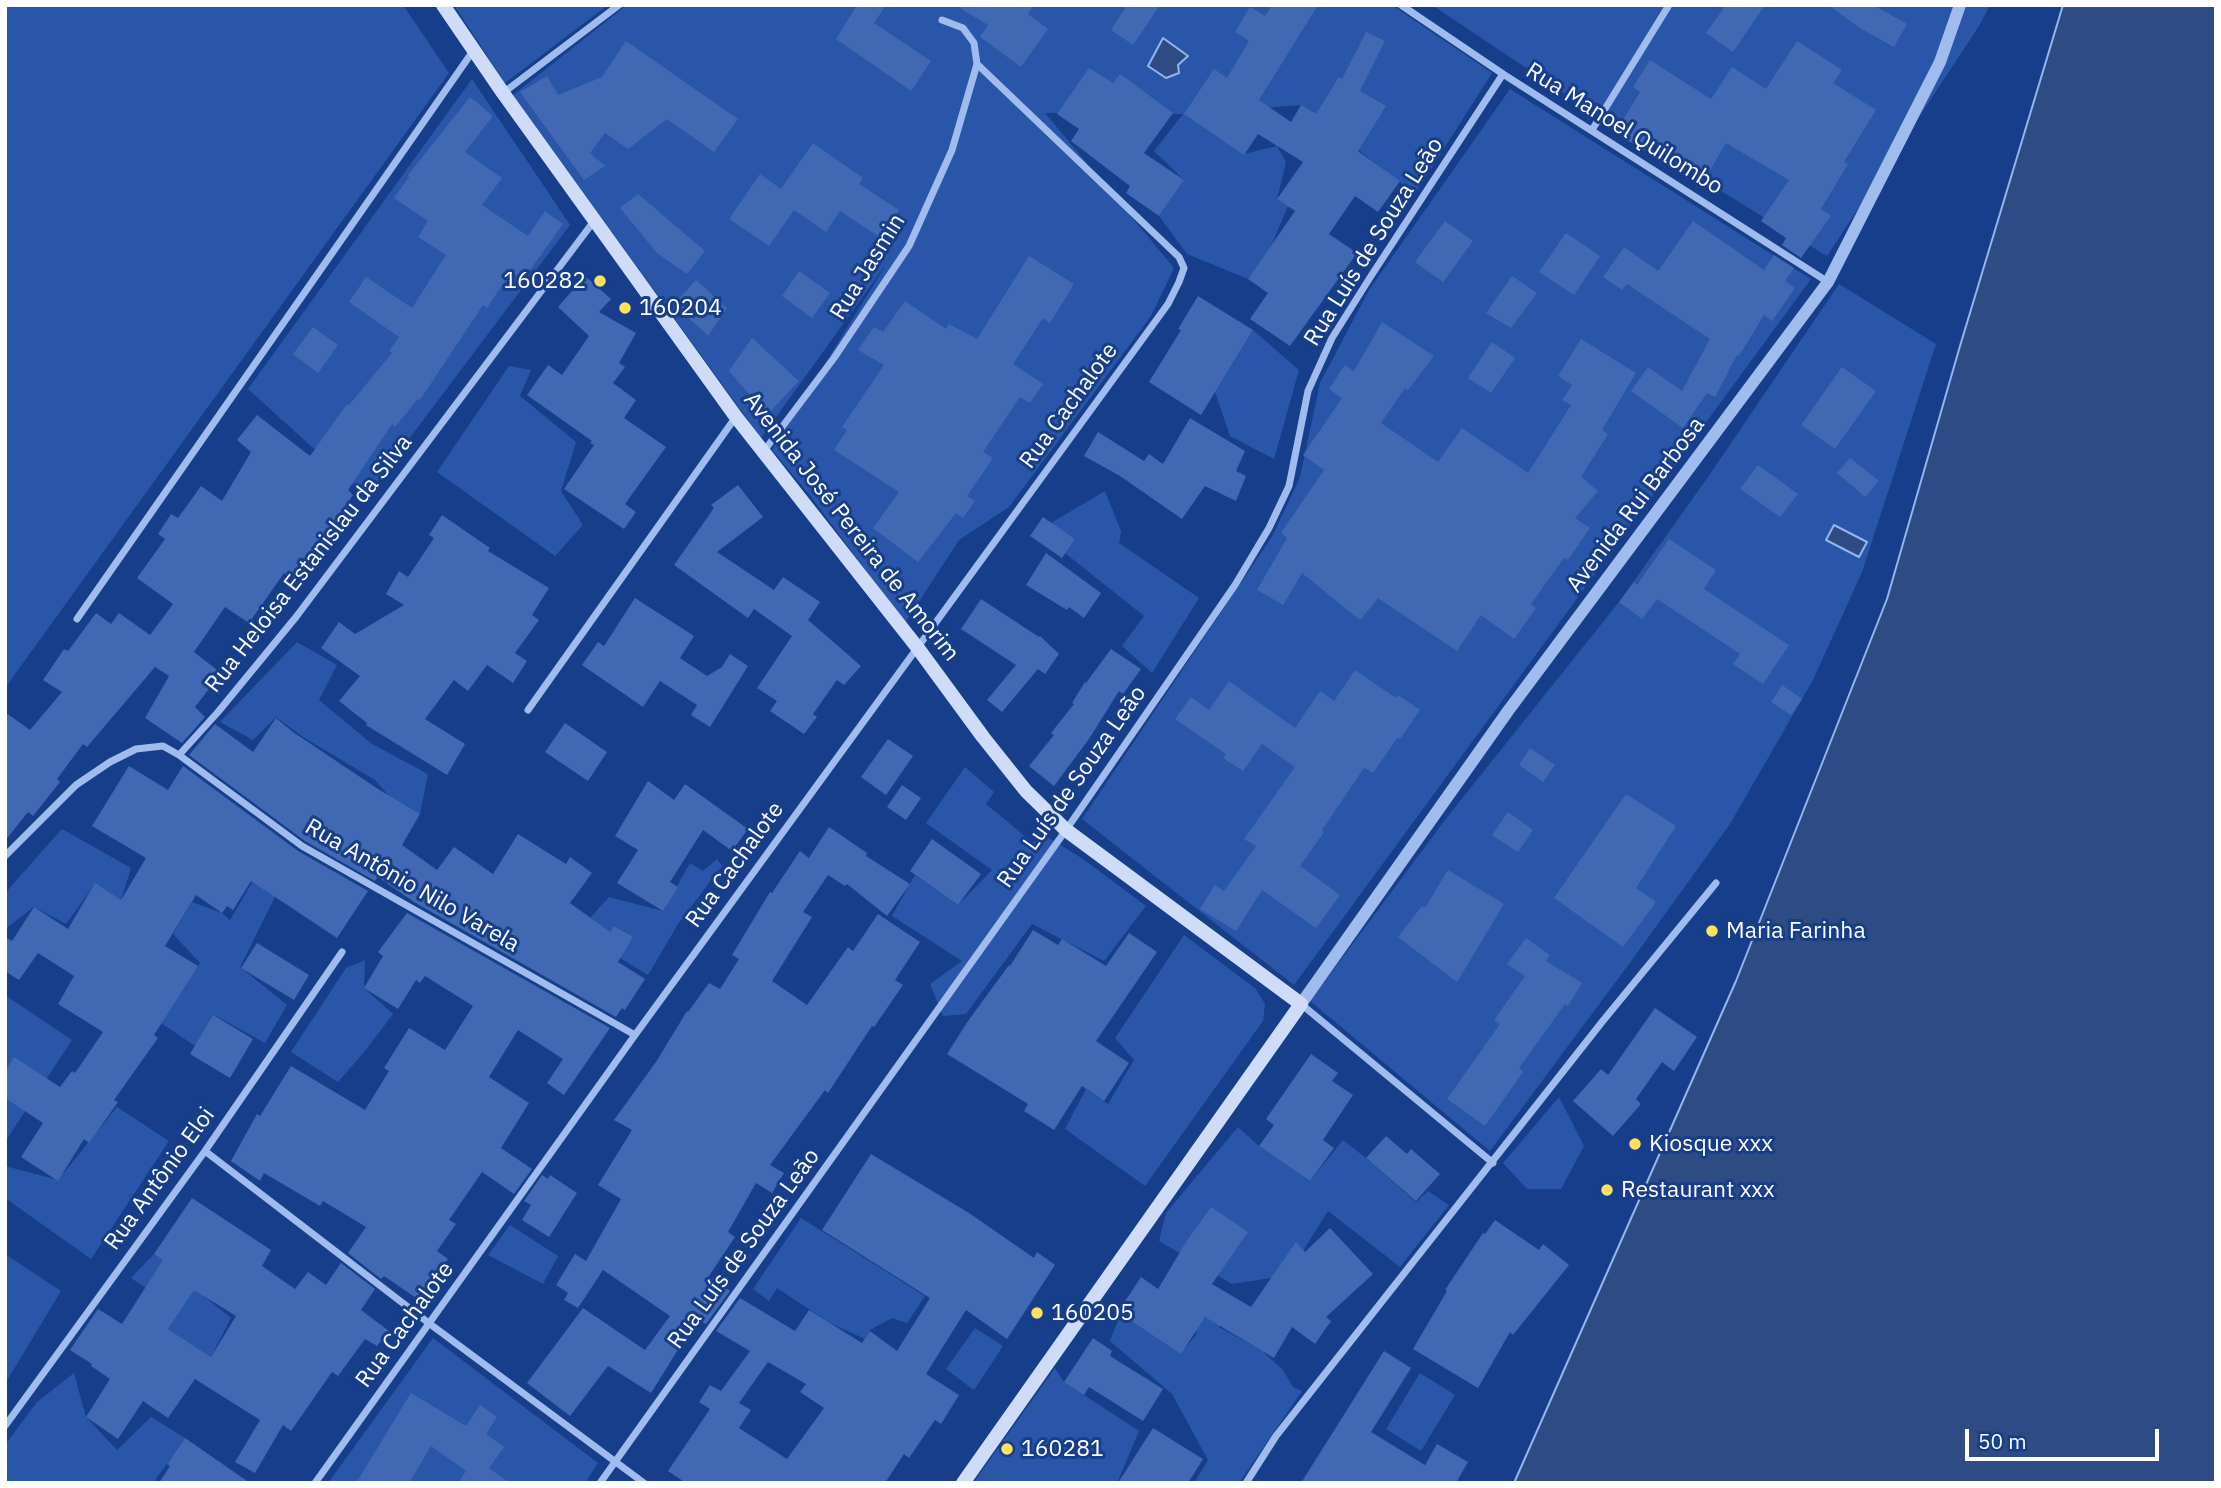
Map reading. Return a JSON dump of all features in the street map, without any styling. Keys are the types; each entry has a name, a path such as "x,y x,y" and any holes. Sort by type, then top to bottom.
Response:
{"main road":[{"name":"Avenida José Pereira de Amorim","path":"443,5 473,51 736,417 917,647 1026,791 1066,830 1301,1004"},
{"path":"963,1483 1301,1004"}],"street":[{"path":"503,93 619,5"},
{"name":"Rua Manoel Quilombo","path":"1401,5 1503,75 1829,282"},
{"path":"1592,130 1669,5"},
{"name":"Avenida Rui Barbosa","path":"1301,1004 1508,712 1829,282 1940,62 1960,5"},
{"path":"943,20 963,29 974,43 977,64"},
{"path":"78,619 473,51"},
{"name":"Rua Cachalote","path":"315,1483 635,1035 1168,304 1184,268 1179,257 977,64"},
{"name":"Rua Jasmin","path":"764,451 834,358 909,246 952,150 977,64"},
{"name":"Rua Luís de Souza Leão","path":"600,1483 1066,830 1235,584 1269,528 1289,486 1308,391 1332,338 1503,75"},
{"name":"Rua Heloisa Estanislau da Silva","path":"179,755 296,617 595,220"},
{"path":"528,710 736,417"},
{"path":"5,856 76,785 110,762 136,749 149,747 163,746 179,755"},
{"name":"Rua Antônio Nilo Varela","path":"179,755 302,846 635,1035"},
{"path":"1246,1483 1276,1436 1602,1022 1716,883"},
{"name":"Rua Antônio Eloi","path":"5,1426 205,1151 342,952"},
{"path":"1301,1004 1493,1163"},
{"path":"205,1151 430,1324 644,1483"}],"shaded area":[{"path":"5,5 403,5 449,73 5,688"},
{"path":"454,5 608,5 505,83"},
{"path":"627,5 1392,5 1492,73 1415,194 1301,105 1185,114 1244,154 1277,146 1286,162 1277,199 1288,206 1271,246 1248,279 1187,254 1159,216 1184,180 1154,151 1183,114 1045,113 1174,268 1151,316 1009,507 959,540 905,623 812,498 772,450 887,263 761,438 513,95"},
{"path":"1432,5 1990,5 1979,26 1827,256 1589,110"},
{"path":"2063,5 2216,5 2216,1483 1514,1483 1736,981 1887,599"},
{"path":"1163,38 1188,56 1178,65 1179,73 1166,78 1148,66"},
{"path":"472,79 570,225 366,496 248,389"},
{"path":"1510,89 1811,279 1294,985 1082,819 1273,535 1300,477 1320,383 1369,290"},
{"path":"1839,284 1936,344 1862,572 1813,680 1730,824 1490,1151 1310,1001 1448,816 1619,602"},
{"path":"1253,330 1299,370 1274,459 1230,436 1215,392"},
{"path":"509,366 531,370 520,396 576,442 561,491 583,525 555,556 437,472"},
{"path":"1105,491 1121,531 1119,543 1199,598 1152,673 1122,646 1144,616 1065,553 1075,539 1051,523"},
{"path":"1834,525 1867,542 1859,557 1826,540"},
{"path":"297,642 337,665 319,700 372,744 428,774 420,814 389,796 375,780 303,737 276,717 253,740 220,722"},
{"path":"965,767 994,792 986,804 1032,842 1049,838 1083,859 1146,906 1104,961 1032,924 966,1014 943,1016 930,984 962,961 892,916 915,875 958,905 992,870 926,823"},
{"path":"62,829 131,868 121,900 95,884 66,924 34,907 5,929 5,893"},
{"path":"717,859 722,866 678,924 648,975 620,958 632,937 614,926 601,947 590,918 609,897 663,911 690,863 703,871"},
{"path":"253,881 276,895 240,967 287,1005 265,1043 214,1015 195,1046 161,1023 200,963 173,934 192,902 222,913 230,920"},
{"path":"1184,935 1256,989 1265,1004 1263,1021 1145,1186 1065,1129 1086,1089 1108,1104 1134,1060 1115,1038"},
{"path":"365,960 364,988 393,1014 338,1082 291,1052 346,968"},
{"path":"5,995 72,1040 5,1142"},
{"path":"1559,1097 1584,1146 1561,1189 1527,1189 1503,1163"},
{"path":"117,1107 169,1141 91,1259 5,1198 5,1166 58,1180"},
{"path":"1238,1127 1259,1146 1310,1181 1343,1140 1416,1202 1428,1191 1449,1205 1400,1267 1328,1211 1284,1281 1271,1278 1232,1284 1159,1241 1166,1213"},
{"path":"801,1218 925,1296 907,1323 892,1318 870,1330 865,1339 830,1323 777,1288 769,1301 753,1289"},
{"path":"510,1225 558,1256 543,1284 488,1255"},
{"path":"5,1254 61,1291 5,1384"},
{"path":"154,1254 204,1287 204,1296 231,1318 211,1357 168,1329 180,1310 131,1278"},
{"path":"1238,1297 1219,1327 1261,1350 1283,1370 1293,1387 1302,1391 1239,1483 1194,1483 1208,1460 1172,1394 1110,1341 1121,1313 1181,1353 1196,1335 1197,1323"},
{"path":"975,1328 1003,1346 974,1390 946,1369"},
{"path":"433,1338 598,1463 585,1483 328,1483"},
{"path":"1055,1368 1064,1382 1139,1431 1117,1483 973,1483"},
{"path":"74,1373 86,1417 117,1450 151,1417 185,1438 153,1483 5,1483 5,1445 37,1402"},
{"path":"1420,1373 1455,1395 1421,1451 1386,1429"}],"building":[{"path":"857,5 886,5 874,23 931,61 911,91 836,39"},
{"path":"955,5 1034,5 1028,14 1048,29 1021,67 980,37 988,25"},
{"path":"1127,5 1160,5 1133,45 1111,30"},
{"path":"1272,5 1318,5 1259,100 1291,122 1301,105 1316,114 1339,77 1342,79 1366,32 1385,41 1360,91 1386,106 1358,151 1400,181 1378,212 1355,196 1329,234 1357,253 1290,346 1250,319 1268,293 1248,279 1295,211 1277,199 1303,162 1258,134 1244,155 1184,114 1214,69 1227,78 1249,41 1235,32 1250,7 1265,16"},
{"path":"1726,5 1765,5 1733,52 1706,33"},
{"path":"1828,5 1873,5 1907,24 1894,47 1860,28"},
{"path":"626,41 738,119 714,152 667,119 628,149 605,133 590,153 605,166 584,180 520,92 547,76 558,95 602,77"},
{"path":"1797,41 1842,70 1833,83 1876,110 1844,162 1848,164 1821,209 1831,216 1801,258 1782,245 1786,238 1761,221 1789,180 1726,143 1706,177 1672,156 1667,164 1615,133 1640,92 1633,87 1650,60 1711,99 1732,67 1766,89"},
{"path":"1089,68 1113,83 1120,74 1173,113 1144,153 1184,180 1159,216 1126,193 1130,186 1071,141 1079,129 1057,114"},
{"path":"470,97 493,116 465,152 502,178 482,205 528,236 545,211 563,224 523,280 511,272 487,308 483,305 420,400 418,399 395,427 392,424 348,490 353,495 323,538 331,544 302,586 284,573 249,623 225,607 194,652 221,673 195,707 205,717 182,743 145,718 169,676 155,667 87,747 83,744 57,779 60,782 33,816 28,812 5,841 5,712 30,730 62,692 43,680 64,649 68,651 96,613 111,624 119,613 150,635 173,604 137,578 165,539 158,534 171,514 178,518 201,486 222,501 251,452 237,440 257,415 310,456 347,404 349,405 392,353 389,351 399,337 349,302 366,277 412,308 446,255 418,237 428,221 394,198 408,175"},
{"path":"813,143 863,178 859,184 899,210 881,238 840,211 826,232 794,210 769,246 729,219 760,174 781,189"},
{"path":"638,194 705,251 687,274 657,253 620,208"},
{"path":"1445,221 1473,241 1443,282 1415,262"},
{"path":"1693,221 1764,270 1774,255 1794,268 1785,281 1795,288 1772,321 1764,315 1739,356 1737,355 1715,397 1707,393 1683,428 1631,391 1648,367 1682,391 1710,339 1627,284 1622,290 1603,277 1624,247 1658,271"},
{"path":"1566,233 1600,256 1574,295 1539,272"},
{"path":"1029,256 1074,284 1050,323 1043,318 1013,364 1043,384 1030,403 1020,397 983,452 993,458 967,496 975,501 963,518 956,513 918,562 873,528 899,492 834,450 847,430 842,427 884,365 858,350 874,327 883,332 905,301 946,329 949,324 977,339"},
{"path":"799,271 830,293 812,318 782,296"},
{"path":"585,276 611,299 599,312 636,333 619,363 625,367 613,383 636,400 624,418 666,447 625,504 636,512 624,529 564,489 594,445 590,443 592,441 527,395 548,365 562,375 589,336 558,307"},
{"path":"1512,276 1537,293 1511,328 1486,313"},
{"path":"696,280 727,308 708,336 674,304"},
{"path":"1198,296 1253,330 1201,415 1149,382"},
{"path":"1382,322 1434,356 1408,390 1405,388 1381,423 1438,462 1462,428 1528,473 1571,405 1562,400 1572,385 1558,376 1581,339 1636,373 1602,430 1608,434 1581,477 1598,491 1575,518 1590,528 1568,560 1564,558 1531,604 1536,608 1514,639 1481,615 1457,651 1378,598 1360,620 1302,573 1283,605 1257,590 1287,538 1281,533 1324,470 1303,455 1342,398 1329,389 1345,365 1354,371"},
{"path":"313,327 338,345 318,373 293,354"},
{"path":"752,338 799,381 767,415 729,371"},
{"path":"1492,342 1515,358 1491,393 1468,378"},
{"path":"1842,367 1876,391 1835,449 1801,425"},
{"path":"1190,418 1245,451 1236,471 1246,476 1236,501 1205,486 1182,519 1120,476 1084,456 1098,432 1144,461 1149,454 1163,464"},
{"path":"1850,458 1879,481 1865,497 1837,473"},
{"path":"1758,465 1798,494 1780,517 1740,489"},
{"path":"738,485 763,517 717,552 774,590 783,577 820,602 808,620 861,666 844,685 837,680 813,714 817,717 804,734 770,711 777,701 757,688 792,636 754,609 748,618 674,565 714,508 711,505"},
{"path":"442,515 490,548 488,551 549,588 532,615 539,620 515,653 527,661 513,683 487,665 468,691 454,680 425,719 465,744 447,775 366,725 367,723 339,701 360,676 321,648 339,622 355,634 404,605 386,594 399,571 408,577 434,538 429,535"},
{"path":"1043,517 1075,539 1062,558 1030,536"},
{"path":"1669,539 1716,570 1704,589 1789,645 1763,684 1733,664 1740,654 1657,599 1642,619 1619,602 1634,582 1637,585"},
{"path":"1046,553 1101,593 1084,618 1069,607 1067,610 1026,585"},
{"path":"635,598 694,636 680,658 707,676 722,667 730,654 748,666 710,727 691,715 697,705 660,681 643,707 582,665 598,642 604,646"},
{"path":"981,599 1040,636 1059,654 1045,674 1038,669 1002,712 987,700 1016,665 961,629"},
{"path":"1111,649 1141,669 1123,694 1119,691 1089,739 1054,786 1029,766 1054,735 1051,733"},
{"path":"1355,670 1396,698 1398,695 1420,710 1373,773 1364,768 1300,866 1340,895 1316,928 1262,890 1236,931 1200,909 1215,885 1224,891 1256,846 1244,839 1295,767 1262,744 1243,771 1223,758 1226,754 1175,719 1191,697 1209,710 1229,681 1295,728 1320,691 1334,701"},
{"path":"1782,685 1802,699 1791,715 1771,702"},
{"path":"276,718 378,789 420,814 402,845 437,870 454,847 493,874 518,834 566,864 570,857 592,873 570,903 610,932 614,926 633,937 618,962 645,979 625,1010 622,1008 616,1017 414,902 378,877 375,881 305,841 189,755 215,724 253,752"},
{"path":"565,723 607,752 588,781 545,752"},
{"path":"888,739 913,756 886,795 861,777"},
{"path":"1530,748 1555,765 1543,782 1519,765"},
{"path":"129,766 168,790 183,766 298,851 368,891 337,938 251,881 233,910 227,906 222,913 196,895 165,946 198,966 154,1035 158,1038 114,1100 118,1102 89,1143 84,1139 58,1181 21,1157 43,1123 5,1098 5,1071 14,1057 60,1087 72,1071 75,1073 103,1032 58,1004 74,976 38,953 19,980 5,971 5,937 12,941 34,907 68,929 95,883 121,900 146,858 92,826"},
{"path":"648,781 674,800 685,784 748,829 732,851 703,830 670,882 678,887 663,911 617,883 638,850 615,836"},
{"path":"902,785 921,798 906,820 887,807"},
{"path":"1626,794 1676,826 1636,888 1656,902 1623,947 1554,898"},
{"path":"1508,812 1533,830 1518,852 1492,835"},
{"path":"829,827 867,853 866,856 910,884 887,916 847,884 845,886 828,875 803,912 812,917 772,981 807,1005 848,947 853,951 878,914 920,942 895,980 903,985 828,1093 825,1090 770,1165 784,1173 772,1193 756,1183 728,1232 735,1237 709,1276 730,1291 706,1324 702,1322 687,1342 684,1340 651,1393 608,1366 570,1416 527,1383 583,1308 645,1350 670,1316 603,1270 578,1308 564,1300 568,1293 556,1285 575,1254 586,1261 621,1199 598,1185 632,1130 614,1120 656,1062 687,1011 709,983 720,989 739,959 732,955 770,892 772,893 800,851 809,858"},
{"path":"932,839 981,874 958,905 910,871"},
{"path":"1448,870 1504,904 1457,982 1398,937 1422,906 1425,908"},
{"path":"407,913 610,1028 564,1095 547,1083 563,1059 518,1030 489,1077 529,1103 501,1148 532,1169 514,1194 482,1172 449,1220 456,1224 437,1251 448,1259 419,1300 384,1276 381,1279 348,1253 366,1227 323,1201 320,1206 264,1173 260,1181 231,1161 257,1114 260,1116 291,1066 365,1110 389,1071 384,1068 409,1028 445,1050 473,1006 425,976 420,983 416,980 398,1009 364,988 383,956 378,952"},
{"path":"1033,930 1058,945 1062,939 1106,966 1129,933 1157,952 1096,1041 1129,1063 1104,1101 1082,1086 1054,1130 1024,1111 1028,1104 947,1054"},
{"path":"1526,938 1550,955 1546,961 1582,983 1568,1006 1565,1004 1519,1068 1523,1072 1485,1126 1447,1099 1500,1024 1494,1020 1525,976 1507,964"},
{"path":"257,943 309,975 294,1000 241,968"},
{"path":"1655,1008 1697,1037 1674,1071 1662,1062 1636,1099 1641,1104 1613,1136 1573,1101 1601,1069 1608,1075"},
{"path":"213,1015 253,1039 230,1078 190,1054"},
{"path":"1311,1054 1338,1073 1332,1081 1353,1095 1323,1140 1334,1148 1310,1181 1259,1146 1274,1125 1266,1119"},
{"path":"1386,1136 1407,1154 1411,1149 1440,1174 1416,1201 1366,1158"},
{"path":"871,1154 969,1213 1034,1258 1037,1252 1055,1265 1007,1339 966,1310 926,1374 959,1395 941,1424 935,1420 909,1458 904,1454 885,1483 686,1483 668,1471 710,1409 699,1402 710,1385 721,1391 750,1351 716,1331 740,1298 795,1331 809,1310 862,1343 870,1331 897,1351 930,1298 822,1230","holes":["768,1362 806,1384 800,1392 824,1408 787,1459 739,1428 751,1410 739,1403"]},
{"path":"542,1175 548,1179 550,1175 577,1193 549,1237 522,1220 531,1205 524,1201"},
{"path":"192,1198 271,1250 262,1266 295,1289 308,1272 326,1285 341,1263 375,1289 361,1310 389,1331 377,1346 365,1339 338,1376 332,1372 291,1431 283,1425 255,1473 235,1462 260,1420 195,1379 168,1418 143,1401 118,1439 86,1417 110,1379 70,1350 98,1309 122,1324 163,1260 154,1254","holes":["194,1290 236,1316 211,1357 168,1329"]},
{"path":"1211,1207 1248,1232 1212,1284 1251,1307 1296,1242 1305,1252 1330,1228 1373,1274 1326,1317 1331,1321 1315,1344 1292,1327 1274,1358 1205,1317 1181,1354 1118,1312 1141,1277 1158,1289"},
{"path":"1495,1220 1539,1250 1543,1244 1569,1265 1513,1335 1510,1332 1478,1388 1413,1349 1447,1291 1445,1290 1483,1233 1485,1234"},
{"path":"1093,1338 1112,1351 1110,1356 1163,1389 1143,1421 1089,1387 1084,1395 1064,1382"},
{"path":"1384,1351 1411,1368 1371,1432 1425,1465 1437,1444 1468,1462 1456,1483 1301,1483"},
{"path":"411,1393 466,1426 480,1405 497,1417 486,1434 504,1447 489,1468 510,1483 458,1483 466,1471 431,1446 409,1483 356,1483"},
{"path":"1153,1428 1203,1459 1188,1483 1118,1483"},
{"path":"185,1438 250,1483 159,1483 170,1466 167,1464"}],"place":[{"name":"160282","path":"600,281"},
{"name":"160204","path":"625,308"},
{"name":"Maria Farinha","path":"1712,931"},
{"name":"Kiosque xxx","path":"1635,1144"},
{"name":"Restaurant xxx","path":"1607,1190"},
{"name":"160205","path":"1037,1313"},
{"name":"160281","path":"1007,1449"}]}
